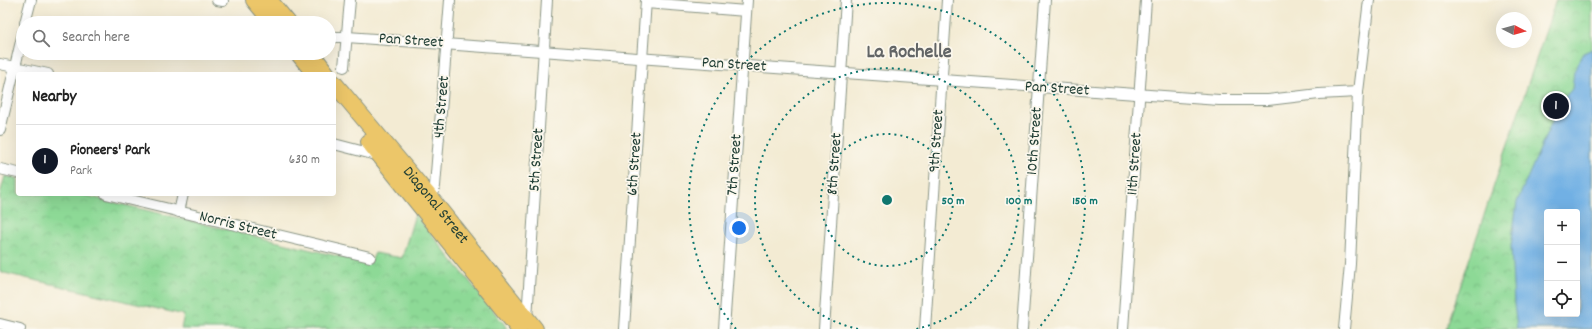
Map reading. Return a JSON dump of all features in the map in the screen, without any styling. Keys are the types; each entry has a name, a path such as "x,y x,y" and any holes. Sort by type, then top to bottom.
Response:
{"main road":[{"path":"254,0 267,16"},
{"path":"269,0 282,16"},
{"path":"304,60 313,72"},
{"path":"316,60 325,72"},
{"name":"Diagonal Street","path":"336,86 428,205 527,326"},
{"name":"Diagonal Street","path":"336,101 380,156 428,205"}],"street":[{"path":"27,16 31,0"},
{"path":"344,67 350,0"},
{"name":"4th Street","path":"428,205 436,178 450,0"},
{"name":"5th Street","path":"527,326 547,0"},
{"name":"7th Street","path":"724,329 747,0"},
{"name":"8th Street","path":"824,329 846,0"},
{"name":"9th Street","path":"925,329 947,0"},
{"name":"10th Street","path":"1022,329 1045,0"},
{"name":"11th Street","path":"1123,329 1146,0"},
{"path":"1344,329 1350,264 1358,92 1369,0"},
{"path":"646,2 746,11"},
{"name":"6th Street","path":"624,329 646,2"},
{"name":"Pan Street","path":"336,36 1219,100 1268,100 1319,94 1358,92"},
{"path":"0,130 16,60"},
{"path":"0,64 40,72"},
{"path":"336,145 380,156"},
{"path":"0,169 16,173"},
{"name":"Norris Street","path":"114,196 370,257"},
{"path":"179,212 183,196"},
{"path":"0,324 20,329"}],"green space":[{"path":"1556,0 1592,0 1592,329 1446,329"},
{"path":"5,176 16,179 16,196 87,196 370,264 375,253 402,258 415,214 508,329 181,329 184,315 0,272 0,195"}],"water":[{"path":"1592,49 1592,329 1517,329 1511,246 1517,202 1560,103 1572,89 1574,71 1584,53"}],"place":[{"name":"Pioneers' Park","path":"1556,106"}],"district":[{"name":"La Rochelle","path":"909,53"}]}
